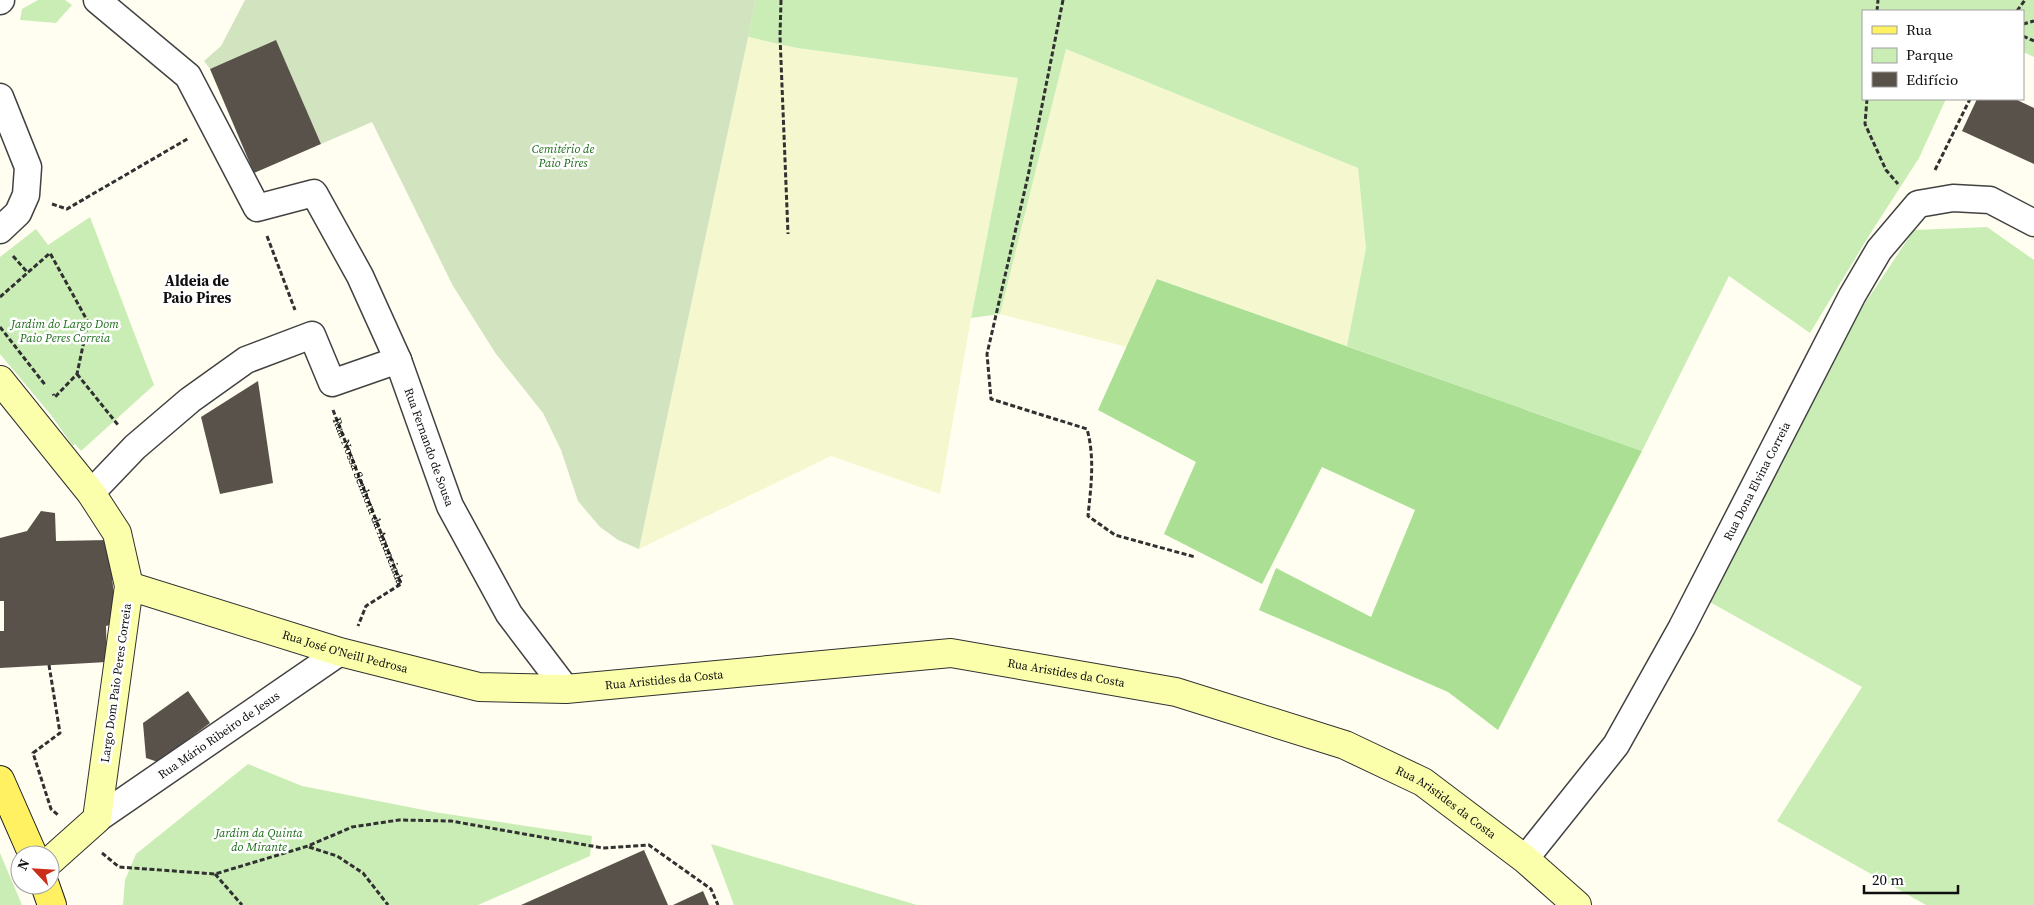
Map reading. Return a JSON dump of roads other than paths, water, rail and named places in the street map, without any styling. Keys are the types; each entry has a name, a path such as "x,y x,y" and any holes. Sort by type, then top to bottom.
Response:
{"main road":[{"path":"0,780 29,845"}],"street":[{"name":"Rua Fernando de Sousa","path":"97,0 188,76 257,208 314,193 360,276 398,360 450,506 509,614 566,688"},
{"path":"0,97 28,167 26,195 18,213 0,230"},
{"name":"Rua Dona Elvina Correia","path":"1525,859 1616,745 1682,627 1852,296 1909,196 1990,200 2034,223"},
{"path":"91,493 135,447 190,400 246,360 312,335 332,383 398,360"},
{"name":"Largo Dom Paio Peres Correia","path":"0,380 91,493 117,533 129,586 97,819"},
{"name":"Rua José O'Neill Pedrosa","path":"129,586 340,652 479,687 566,688"},
{"name":"Rua Mário Ribeiro de Jesus","path":"97,819 340,652"},
{"name":"Rua Aristides da Costa","path":"566,688 951,653 1166,690 1345,745 1423,782 1525,859 1577,905"},
{"path":"60,852 97,819"}],"district":[{"name":"Aldeia de Paio Pires","path":"197,288"}],"park label":[{"name":"Cemitério de Paio Pires","path":"563,156"},
{"name":"Jardim do Largo Dom Paio Peres Correia","path":"65,331"},
{"name":"Jardim da Quinta do Mirante","path":"259,840"}]}
